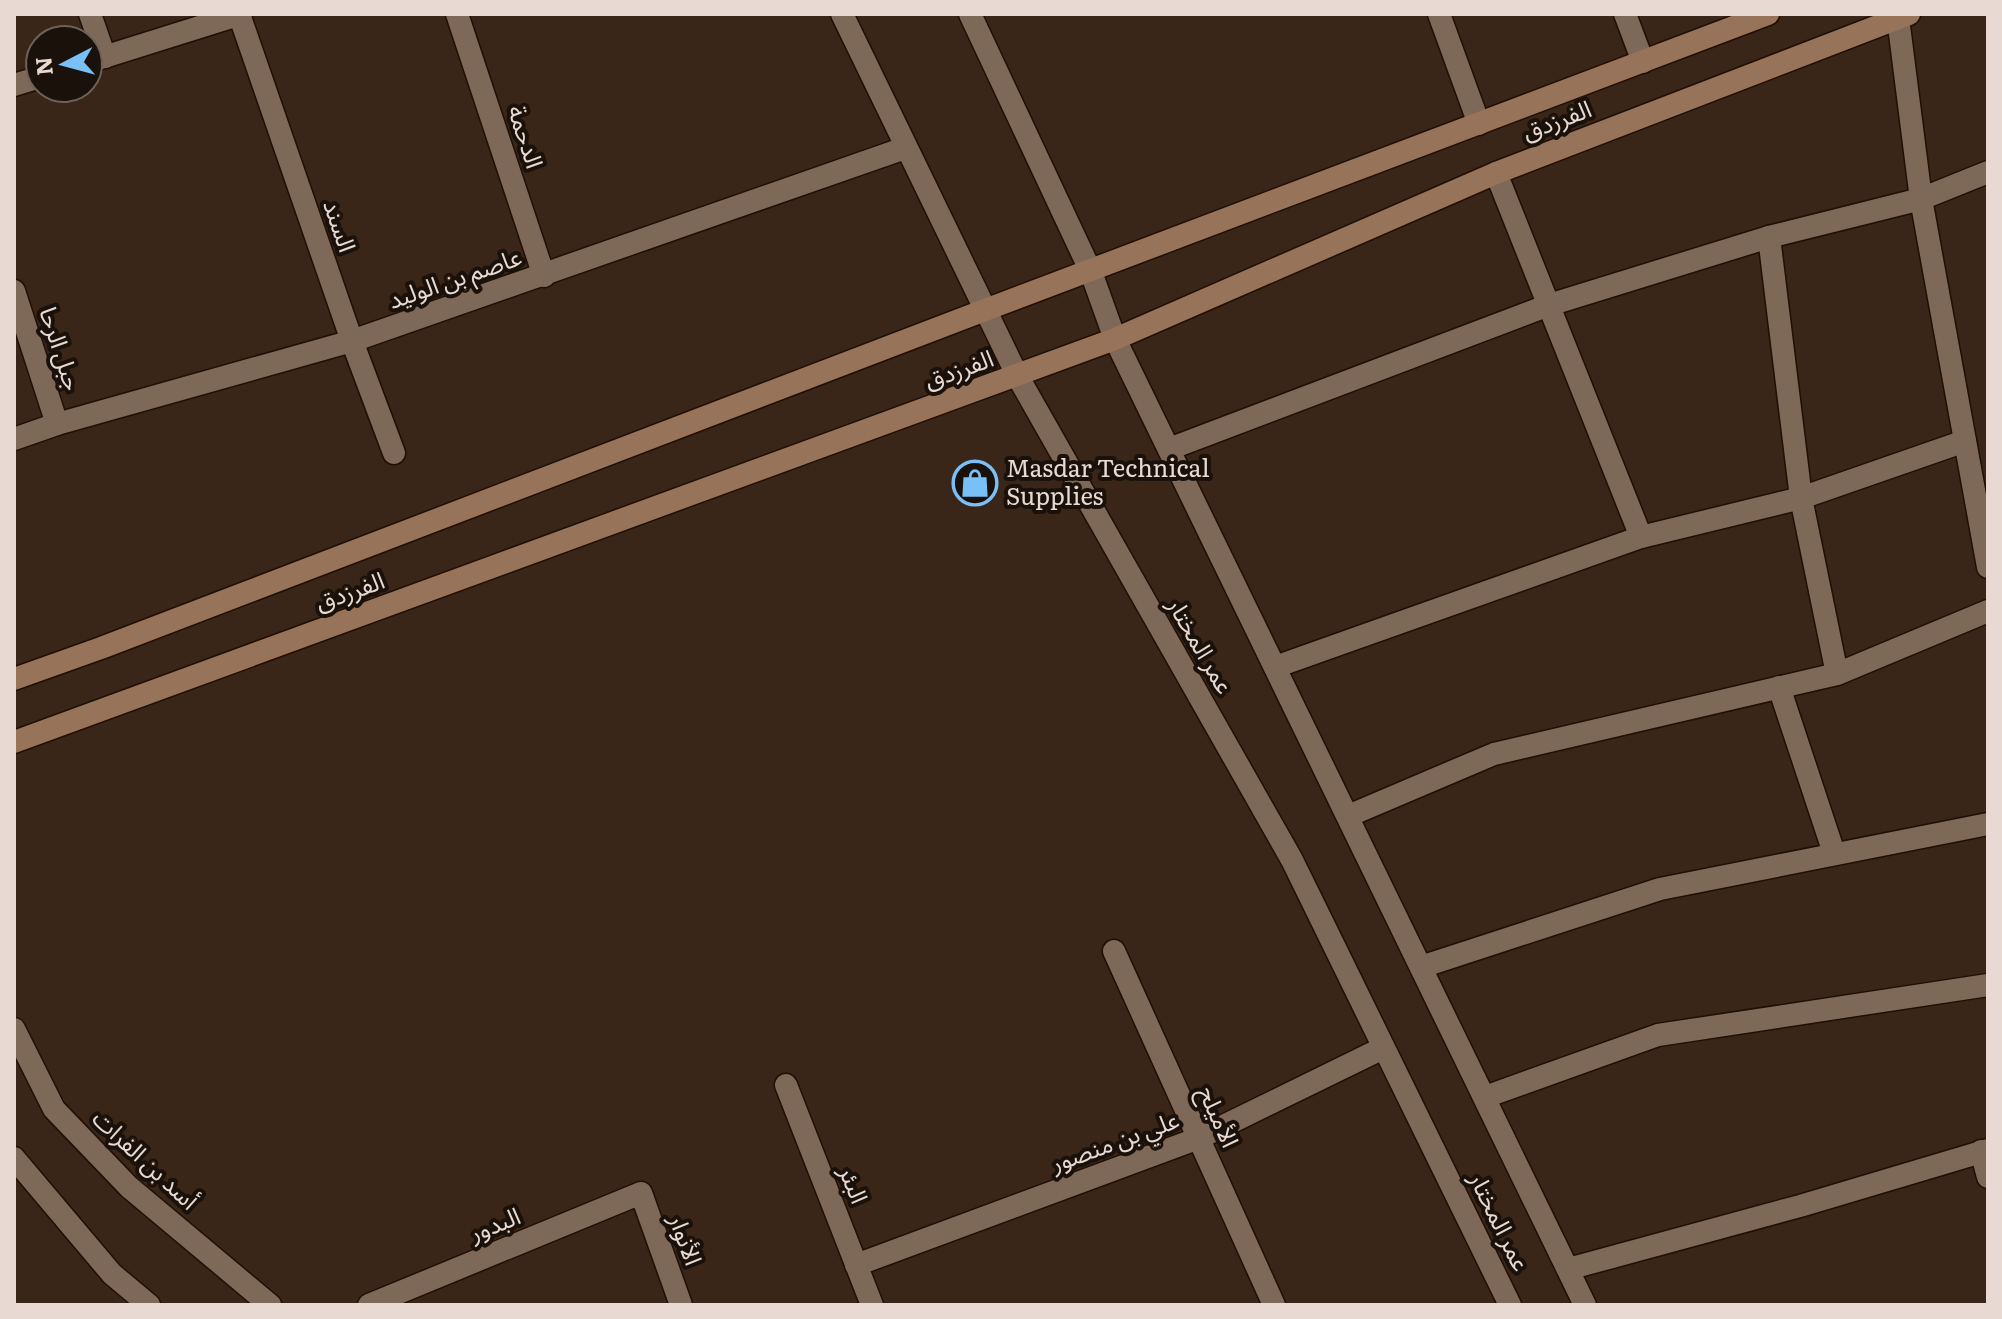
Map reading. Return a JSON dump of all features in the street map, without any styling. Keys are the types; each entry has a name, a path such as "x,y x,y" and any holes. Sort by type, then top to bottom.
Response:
{"main road":[{"name":"الفرزدق","path":"14,679 1768,14"},
{"name":"الفرزدق","path":"14,742 1018,377 1115,339 1496,173 1904,16"}],"street":[{"path":"104,57 240,14"},
{"name":"السند","path":"240,14 352,341 394,453"},
{"name":"الدحمة","path":"457,14 544,276"},
{"name":"عمر المختار","path":"842,14 1018,377 1292,860 1509,1305"},
{"name":"عمر المختار","path":"972,14 1091,272 1115,339 1585,1305"},
{"path":"1439,14 1479,124"},
{"path":"1625,14 1643,62"},
{"path":"1904,16 1921,199 1988,567"},
{"name":"عاصم بن الوليد","path":"14,439 57,424 352,341 905,148"},
{"path":"1169,449 1549,305 1769,237 1921,199 1988,172"},
{"path":"1496,173 1641,537"},
{"path":"1769,237 1801,498 1837,674"},
{"name":"جبل الرحا","path":"14,291 57,424"},
{"path":"1275,667 1641,537 1801,498 1965,441"},
{"path":"1348,816 1494,754 1837,674 1988,611"},
{"path":"1779,687 1834,853"},
{"path":"1421,967 1660,889 1988,824"},
{"name":"الأميلح","path":"1114,951 1274,1305"},
{"path":"1485,1097 1658,1035 1988,985"},
{"name":"أسد بن الفرات","path":"14,1029 54,1109 129,1187 270,1305"},
{"name":"علي بن منصور","path":"856,1265 1199,1138 1383,1048"},
{"name":"البئر","path":"786,1085 872,1305"},
{"path":"1568,1269 1800,1206 1985,1150 1988,1177"},
{"path":"14,1158 112,1274 149,1305"},
{"name":"البدور","path":"369,1305 641,1193"},
{"name":"الأنوار","path":"641,1193 681,1305"}],"place":[{"name":"Masdar Technical Supplies","path":"975,483"}]}
